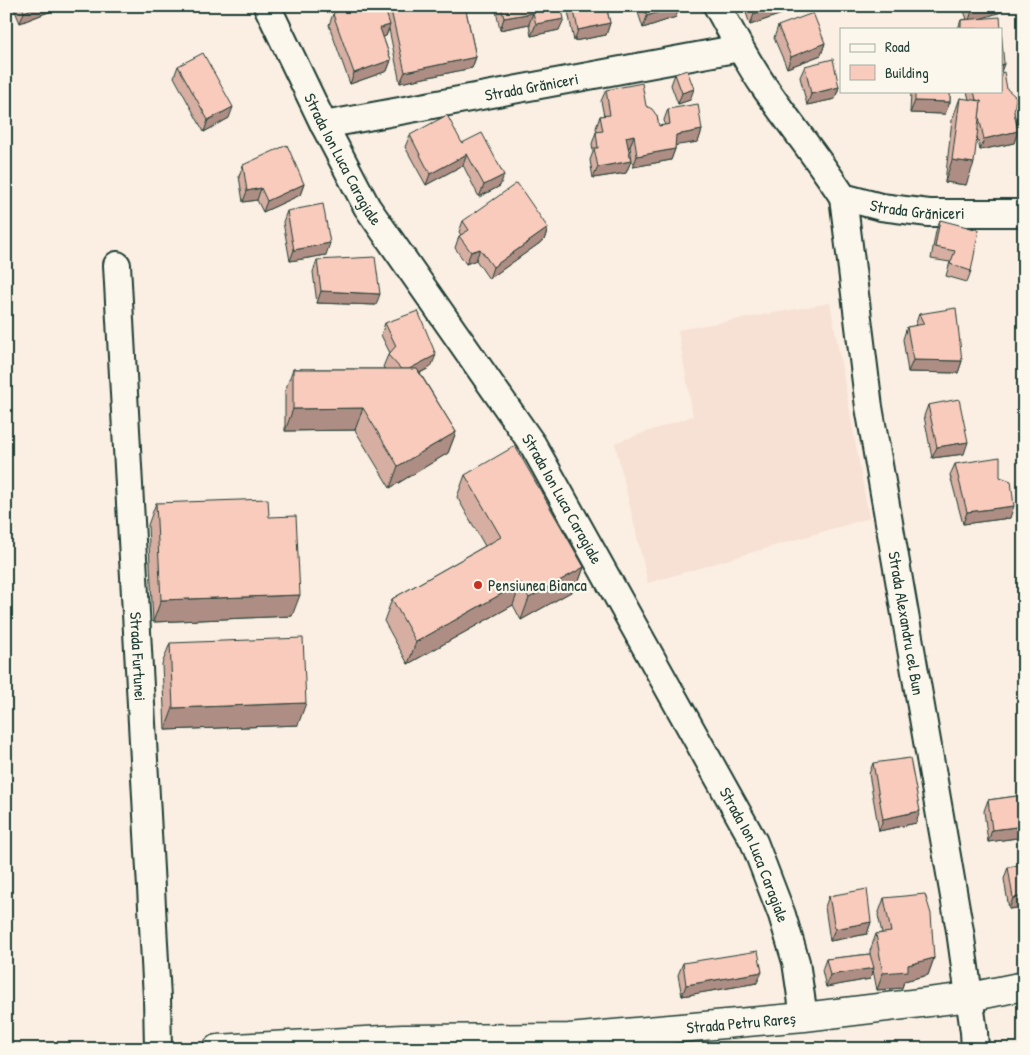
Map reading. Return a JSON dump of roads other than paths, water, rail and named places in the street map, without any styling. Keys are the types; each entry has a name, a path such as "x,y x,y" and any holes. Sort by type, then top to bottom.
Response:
{"main road":[{"name":"Strada Petru Rareș","path":"217,1049 402,1039 569,1038 804,1017 970,997 1024,986"}],"street":[{"name":"Strada Ion Luca Caragiale","path":"267,6 324,125 367,207 533,445 754,842 782,915 796,962 804,1017"},
{"path":"717,6 764,86 843,197"},
{"name":"Strada Grăniceri","path":"324,125 740,48"},
{"name":"Strada Grăniceri","path":"843,197 881,207 929,213 1024,213"},
{"name":"Strada Alexandru cel Bun","path":"843,197 869,407 959,922 970,997 975,1049"},
{"name":"Strada Furtunei","path":"117,265 157,998 158,1049"}],"place":[{"name":"Pensiunea Bianca","path":"478,585"}]}
